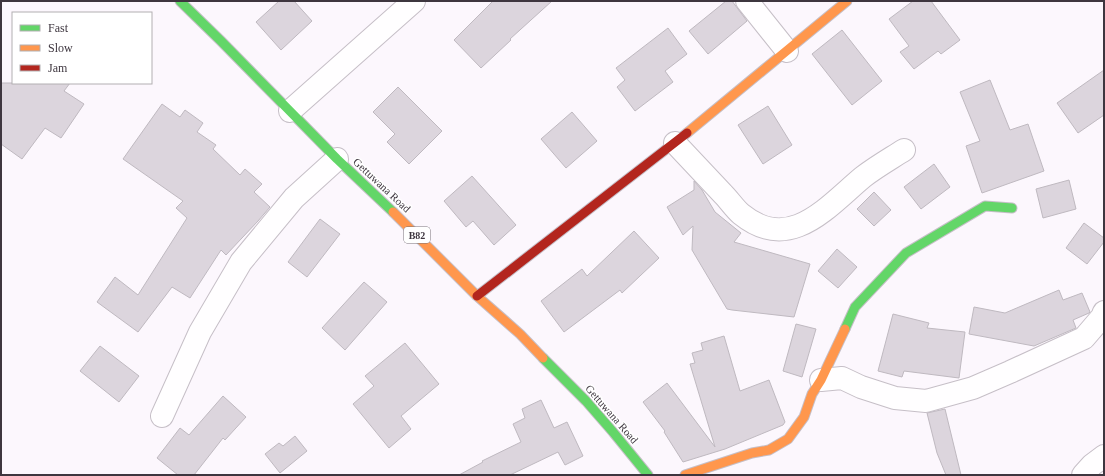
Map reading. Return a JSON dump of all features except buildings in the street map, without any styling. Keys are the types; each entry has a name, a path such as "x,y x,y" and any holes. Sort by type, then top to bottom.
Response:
{"street":[{"name":"Gettuwana Road","path":"180,1 337,159 406,224 477,296 520,334 586,401 648,475"},
{"path":"290,111 414,1"},
{"path":"747,1 787,51"},
{"path":"477,296 674,143 848,1"},
{"path":"674,143 741,214 760,227 782,230 795,228 810,221 865,176 904,150"},
{"path":"162,416 200,332 241,262 294,198 337,159"},
{"path":"684,475 752,453 769,450 788,439 804,417 812,394 821,380 855,307 906,253 985,206 1012,208"},
{"path":"821,380 842,378 860,387 895,398 926,401 973,388 1084,338 1103,315"},
{"path":"1083,475 1092,465 1104,456"}],"traffic: fast":[{"path":"180,1 337,159 393,212"},
{"path":"845,329 855,307 906,253 985,206 1012,208"},
{"path":"543,358 586,401 648,475"}],"traffic: slow":[{"path":"687,133 847,1"},
{"path":"393,212 477,296 520,334 543,358"},
{"path":"685,475 752,453 769,450 788,439 804,417 812,394 821,380 845,329"}],"traffic: jam":[{"path":"477,296 687,133"}]}
